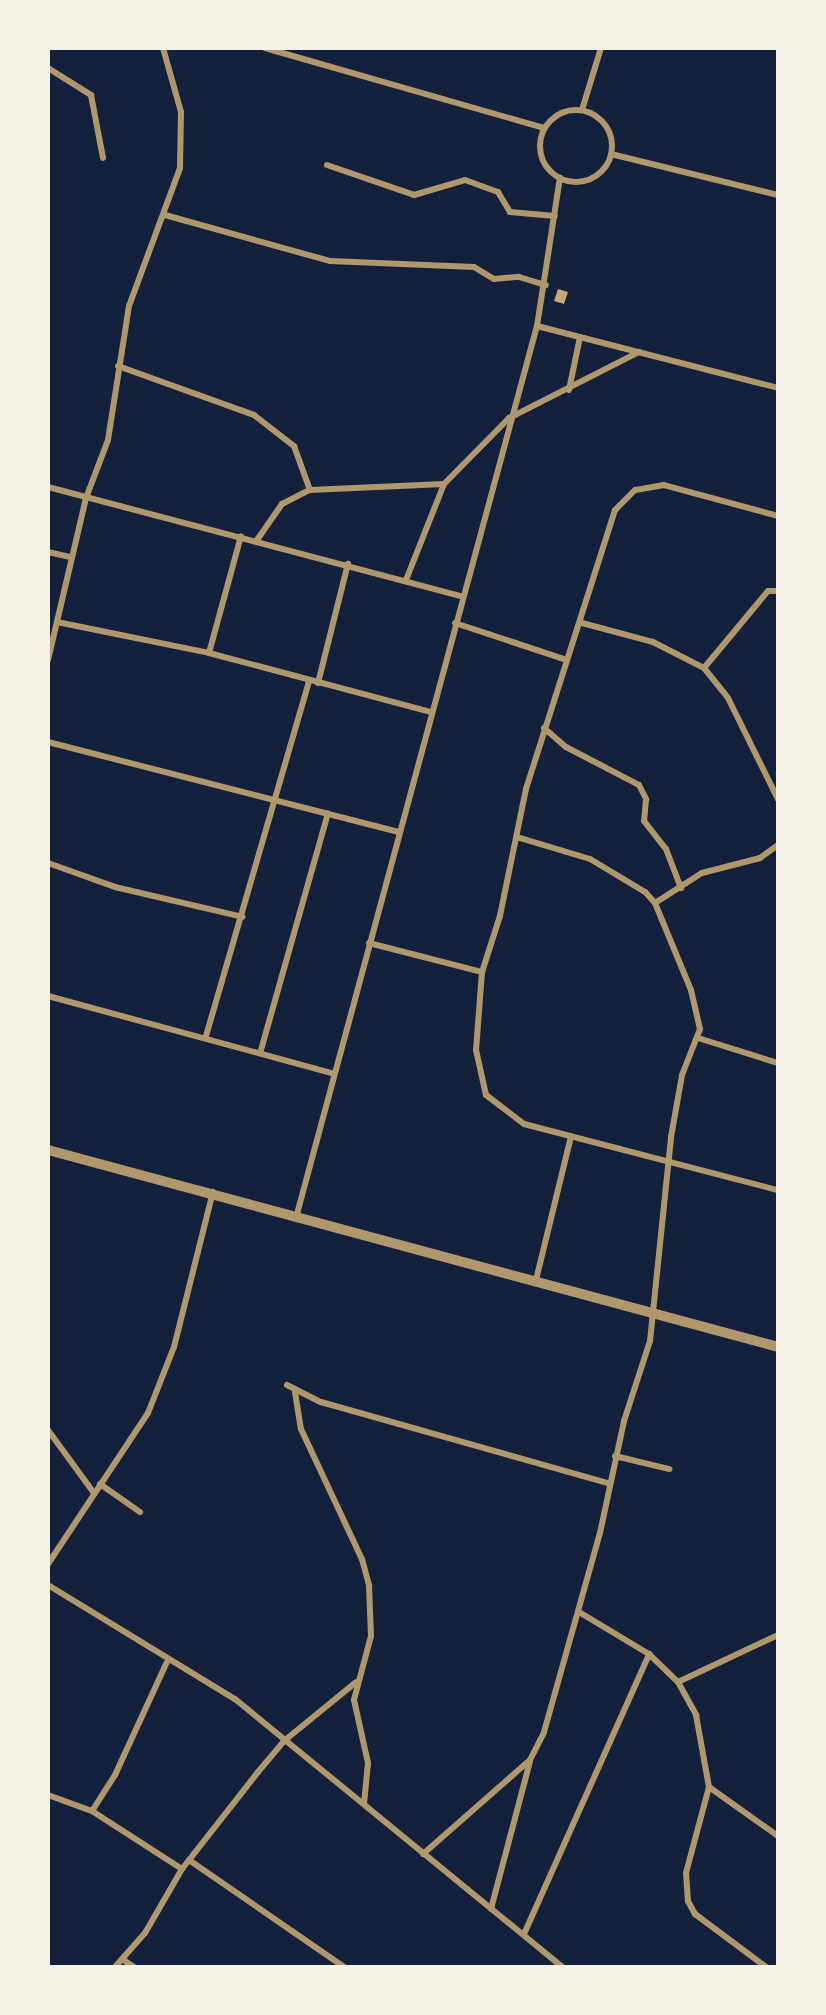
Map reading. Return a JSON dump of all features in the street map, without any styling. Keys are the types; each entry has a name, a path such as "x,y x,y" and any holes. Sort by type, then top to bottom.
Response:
{"street":[{"path":"48,660 70,557 86,498 108,440 129,306 165,215 180,168 182,136 163,48"},
{"path":"270,48 544,128"},
{"path":"582,110 601,48"},
{"path":"48,69 91,95 103,158"},
{"path":"582,110 600,118 611,135 611,154 600,173 581,182 560,178 542,156 544,128 554,117 582,110"},
{"path":"611,154 778,195"},
{"path":"327,165 414,195 465,180 498,192 510,212 555,216"},
{"path":"297,1215 332,1073 369,943 509,418 537,326 546,285 560,178"},
{"path":"165,215 330,261 474,267 494,279 519,277 546,285"},
{"path":"537,326 778,388"},
{"path":"569,391 580,337"},
{"path":"406,580 444,484 509,418 569,391 639,352"},
{"path":"118,366 254,415 294,446 310,490"},
{"path":"257,540 282,504 310,490 444,484"},
{"path":"48,487 348,564 461,596"},
{"path":"778,516 679,487 635,490 611,519 582,623 564,658 544,728 482,972 476,1050 486,1095 510,1118 668,1163 778,1190"},
{"path":"209,653 241,536"},
{"path":"48,552 70,557"},
{"path":"318,683 348,564"},
{"path":"704,668 768,591 778,591"},
{"path":"57,622 209,653 309,682 430,712"},
{"path":"455,623 564,658"},
{"path":"582,623 652,642 704,668 728,698 778,799"},
{"path":"206,1036 243,917 309,682"},
{"path":"544,728 566,747 639,785 646,799 644,821 666,849 681,888"},
{"path":"48,742 274,802 328,813 398,832"},
{"path":"261,1050 328,813"},
{"path":"491,1909 530,1760 544,1732 579,1612 615,1456 656,1313 668,1163 681,1082 698,1038 697,1006 655,903 600,864 517,837"},
{"path":"655,903 702,873 760,858 778,845"},
{"path":"48,863 115,887 243,917"},
{"path":"369,943 482,972"},
{"path":"48,996 261,1050 332,1073"},
{"path":"698,1038 778,1063"},
{"path":"536,1280 571,1136"},
{"path":"48,1150 213,1191 778,1347"},
{"path":"48,1564 148,1413 166,1372 213,1191"},
{"path":"287,1385 295,1392 610,1484"},
{"path":"295,1392 301,1429 354,1542 369,1586 371,1636 356,1682 368,1763 364,1804"},
{"path":"48,1430 93,1493"},
{"path":"615,1456 669,1469"},
{"path":"100,1484 140,1512"},
{"path":"48,1585 167,1662 235,1699 563,1967"},
{"path":"579,1612 649,1654 678,1682 704,1744 709,1787 686,1873 688,1901 695,1914 766,1967"},
{"path":"678,1682 778,1635"},
{"path":"524,1934 649,1654"},
{"path":"92,1811 115,1775 167,1662"},
{"path":"116,1967 145,1933 182,1869 284,1741 356,1682"},
{"path":"423,1854 530,1760"},
{"path":"709,1787 778,1836"},
{"path":"48,1795 92,1811 182,1869"},
{"path":"189,1860 344,1967"},
{"path":"122,1959 134,1967"}],"building":[{"path":"558,289 568,292 564,304 554,301"}]}
